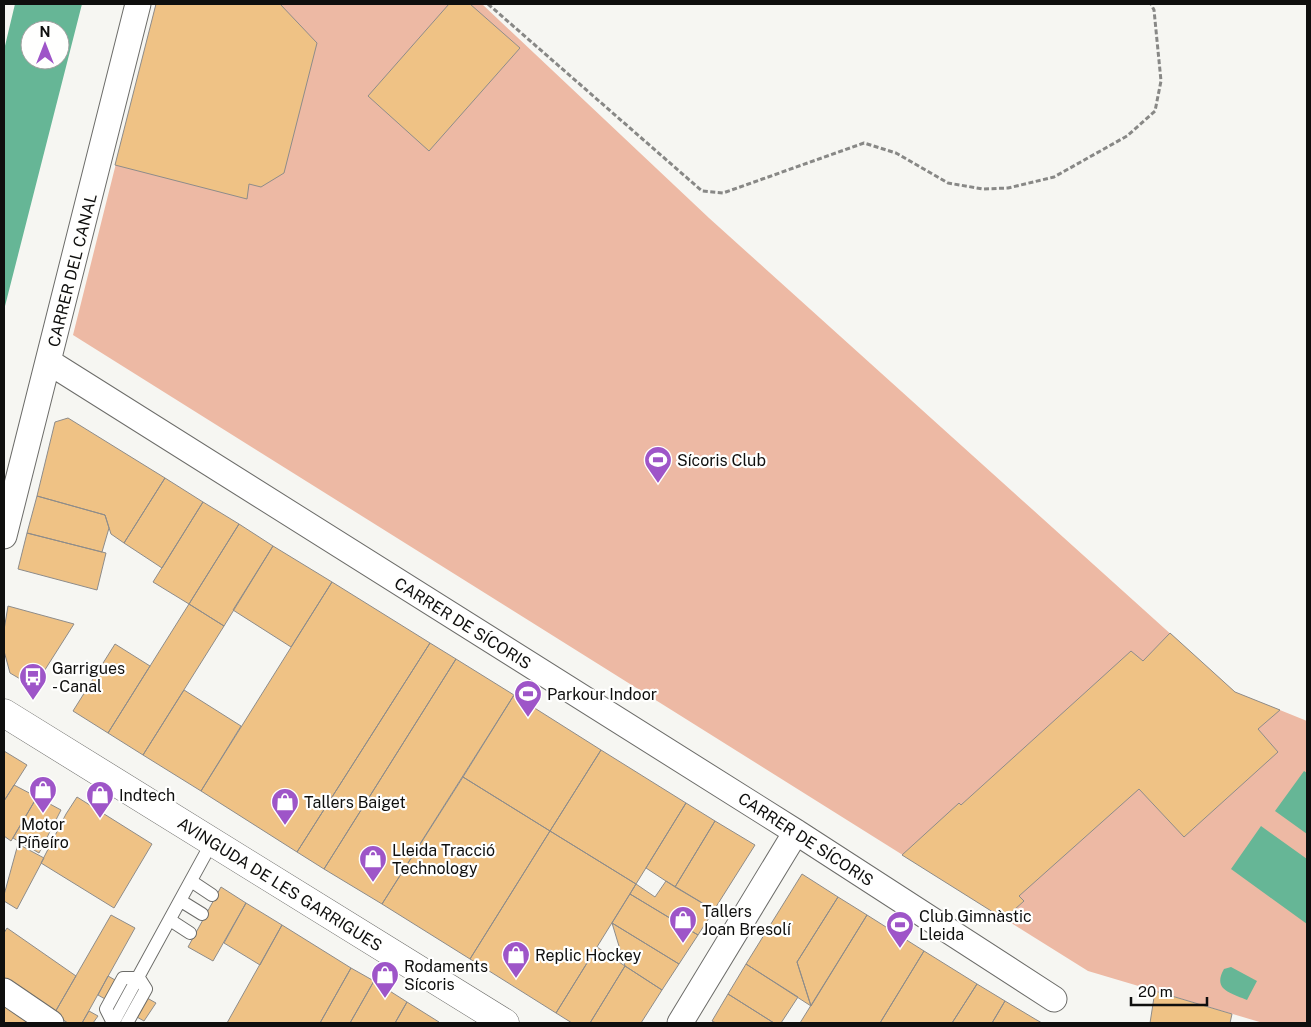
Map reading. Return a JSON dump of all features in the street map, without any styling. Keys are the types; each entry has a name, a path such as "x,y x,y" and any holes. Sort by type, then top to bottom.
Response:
{"main road":[{"name":"AVINGUDA DE LES GARRIGUES","path":"4,712 505,1023"}],"street":[{"name":"CARRER DEL CANAL","path":"4,536 138,4"},
{"name":"CARRER DE SÍCORIS","path":"49,362 796,832 1054,999"},
{"path":"680,1023 796,832"},
{"path":"4,991 51,1023"}],"lane":[{"path":"139,978 212,842"},
{"path":"192,881 212,895"},
{"path":"181,901 202,914"},
{"path":"170,920 190,933"},
{"path":"123,1023 113,1023 106,1009 123,978 139,978"},
{"path":"127,1023 146,989 139,978"}],"path":[{"path":"488,4 702,191 723,193 864,143 896,153 948,183 983,189 1008,188 1054,177 1127,136 1155,111 1161,81 1154,10 1151,4"}],"shaded area":[{"path":"15,4 82,4 70,51 70,20 20,20 20,70 65,70 4,310 4,50"},
{"name":"Sícoris Club","path":"156,4 482,4 709,218 1235,692 1307,721 1307,1023 1263,1023 1088,971 73,335"},
{"path":"1304,771 1307,773 1307,834 1275,811"},
{"path":"1261,826 1307,859 1307,924 1231,869"},
{"path":"1231,967 1257,981 1247,1000 1225,990 1220,982 1224,969"}],"building":[{"path":"156,4 280,4 317,43 284,173 261,187 249,184 247,199 115,165"},
{"path":"449,4 470,4 520,48 429,151 368,96"},
{"path":"68,418 165,478 124,543 111,534 105,515 37,496 55,422"},
{"path":"165,478 203,502 162,568 124,543"},
{"path":"37,496 105,515 109,528 102,552 27,533"},
{"path":"203,502 239,524 189,604 153,582"},
{"path":"239,524 273,546 224,626 189,604"},
{"path":"27,533 106,553 97,590 18,569"},
{"path":"273,546 332,582 291,647 233,610"},
{"path":"332,582 430,643 297,852 201,791"},
{"path":"189,604 224,626 143,755 108,733"},
{"path":"8,606 74,624 34,687 10,673 4,651 4,630"},
{"path":"1170,633 1235,692 1280,710 1258,729 1278,752 1184,837 1139,789 1019,896 1024,901 1004,919 902,855 959,803 961,805 1131,651 1143,661"},
{"path":"430,643 456,659 324,869 297,852"},
{"path":"115,644 150,666 108,733 73,711"},
{"path":"456,659 514,695 382,904 324,869"},
{"path":"184,690 241,726 201,791 143,755"},
{"path":"514,695 601,750 550,831 463,777"},
{"path":"601,750 686,803 636,884 550,831"},
{"path":"4,751 27,765 4,801"},
{"path":"463,777 550,831 470,959 382,904"},
{"path":"14,785 37,797 11,841 4,836 4,801"},
{"path":"37,797 61,810 39,853 13,838"},
{"path":"77,797 152,844 114,908 41,863 66,814"},
{"path":"686,803 715,821 675,887 646,868"},
{"path":"715,821 755,845 714,910 675,887"},
{"path":"550,831 636,884 556,1013 470,959"},
{"path":"18,844 44,858 17,909 4,901 4,895"},
{"path":"802,874 838,897 797,962 811,1006 746,964"},
{"path":"666,881 714,910 698,935 630,894 636,884 655,897"},
{"path":"221,887 246,903 213,961 188,947"},
{"path":"630,894 698,935 679,964 612,923"},
{"path":"838,897 867,915 811,1006 797,962"},
{"path":"246,903 282,925 260,965 224,943"},
{"path":"111,915 135,928 82,1023 68,1023 54,1014"},
{"path":"867,915 924,951 880,1023 800,1023"},
{"path":"612,923 679,964 662,990 625,966"},
{"path":"282,925 351,968 320,1023 227,1023"},
{"path":"7,928 76,976 54,1014 4,979 4,933"},
{"path":"597,947 625,966 590,1023 572,1023 556,1013"},
{"path":"924,951 977,984 952,1023 880,1023"},
{"path":"746,964 798,997 781,1023 774,1023 728,994"},
{"path":"625,966 662,990 641,1023 590,1023"},
{"path":"351,968 374,981 350,1023 320,1023"},
{"path":"108,976 156,1003 144,1021 98,995"},
{"path":"374,981 407,1002 395,1023 350,1023"},
{"path":"977,984 1005,1001 992,1023 952,1023"},
{"path":"1155,991 1232,1014 1230,1023 1150,1023"},
{"path":"728,994 774,1023 716,1023 712,1021"},
{"path":"1005,1001 1035,1019 1042,1023 992,1023"},
{"path":"407,1002 439,1022 395,1023"},
{"path":"4,1005 30,1023 4,1023"},
{"path":"89,1011 98,1016 93,1023 82,1023"}],"place":[{"name":"Sícoris Club","path":"658,484"},
{"name":"Garrigues - Canal","path":"33,701"},
{"name":"Parkour Indoor","path":"528,718"},
{"name":"Motor Píñeíro","path":"43,814"},
{"name":"Indtech","path":"100,819"},
{"name":"Tallers Baiget","path":"285,826"},
{"name":"Lleida Tracció Technology","path":"373,883"},
{"name":"Tallers Joan Bresolí","path":"683,944"},
{"name":"Club Gimnàstic Lleida","path":"900,949"},
{"name":"Replic Hockey","path":"516,979"},
{"name":"Rodaments Sícoris","path":"385,999"}]}
